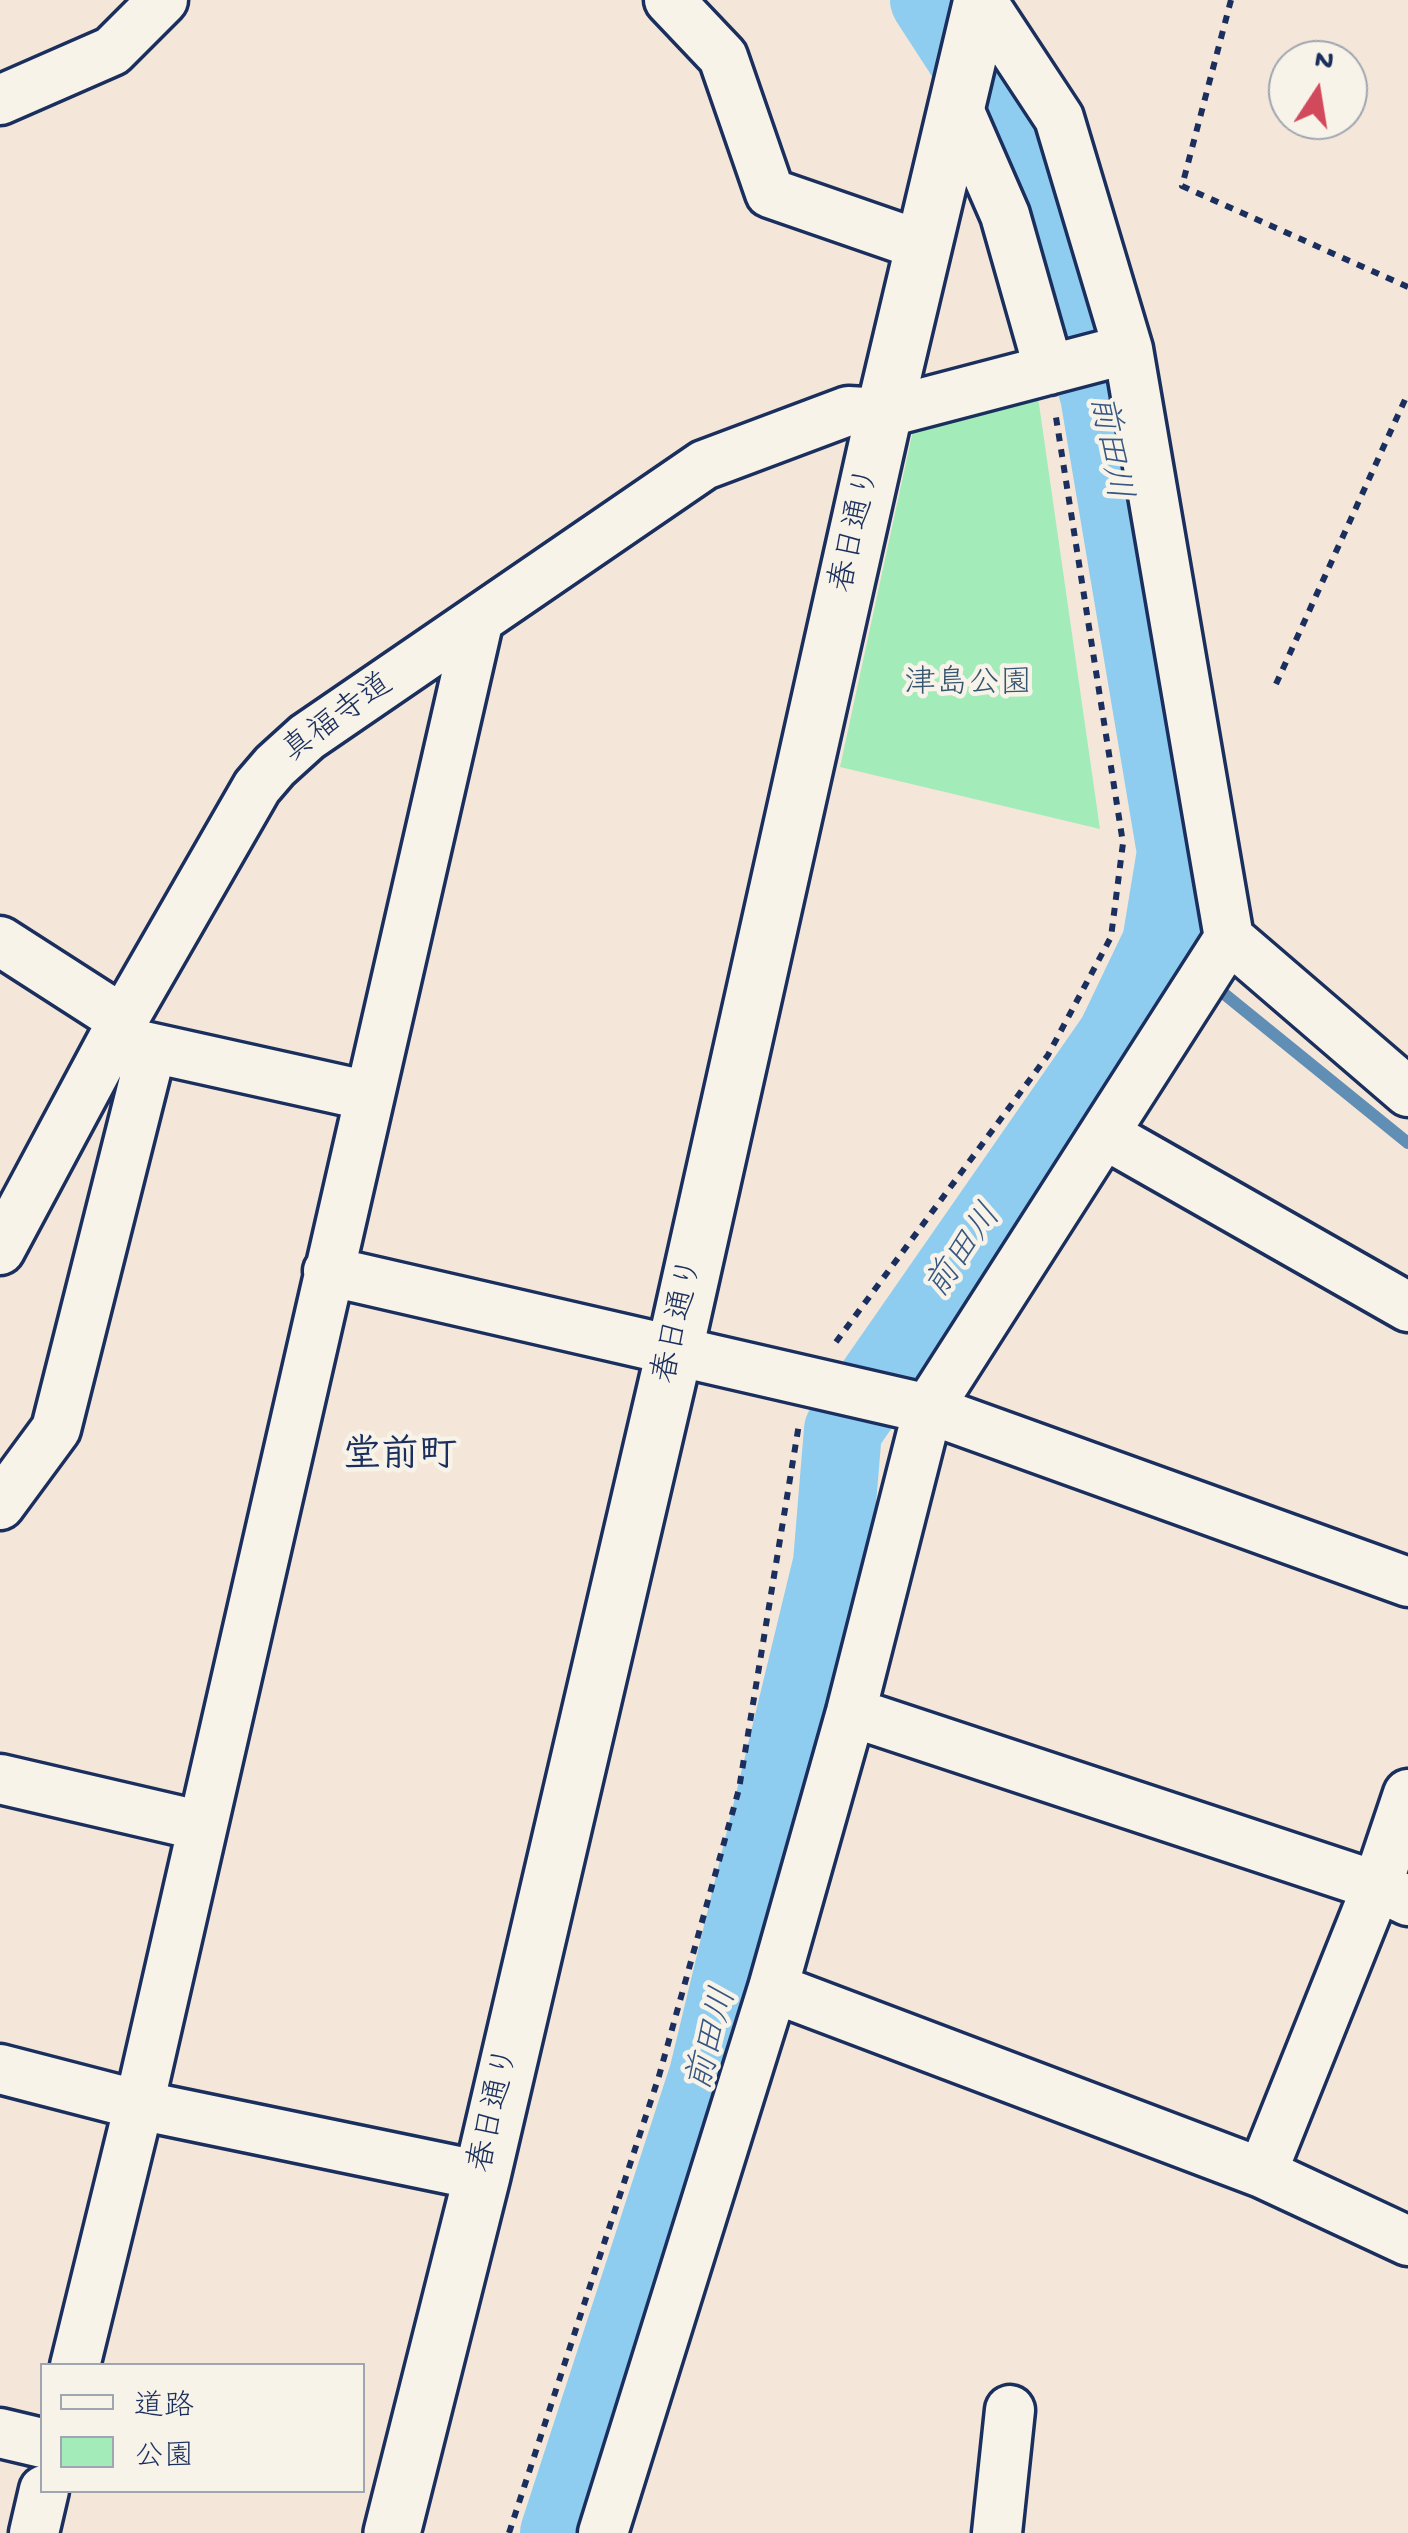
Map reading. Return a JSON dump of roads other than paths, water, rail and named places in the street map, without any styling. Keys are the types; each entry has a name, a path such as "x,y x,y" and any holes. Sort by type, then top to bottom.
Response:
{"street":[{"path":"669,0 724,57 770,193 926,247"},
{"path":"982,0 1059,118 1128,349 1230,938 1408,1092"},
{"name":"春日通り","path":"392,2533 482,2176 674,1353 884,413 982,0"},
{"path":"0,100 112,51 153,2"},
{"path":"957,106 1004,214 1049,370"},
{"name":"真福寺道","path":"0,1250 129,1036 257,788 308,737 704,465 848,411 884,413 1128,349"},
{"path":"76,2363 139,2105 478,622"},
{"path":"603,2533 773,1988 851,1712 928,1409 1230,938"},
{"path":"0,940 129,1036 369,1096"},
{"path":"0,1505 56,1429 129,1036"},
{"path":"1104,1134 1408,1307"},
{"path":"328,1271 928,1409 1408,1582"},
{"path":"851,1712 1393,1894"},
{"path":"0,1779 202,1826"},
{"path":"1262,2173 1393,1894 1408,1794"},
{"path":"773,1988 1262,2173 1408,2241"},
{"path":"0,2069 139,2105 482,2176"},
{"path":"997,2533 1010,2410"},
{"path":"0,2432 40,2442"},
{"path":"34,2533 43,2493"}],"waterway":[{"name":"前田川","path":"559,2533 708,2075 832,1563 843,1430 1116,1037 1161,943 1176,852 1099,395 1025,148 929,0"},
{"path":"1161,943 1196,972"},
{"path":"1212,984 1408,1143"}],"district":[{"name":"堂前町","path":"400,1459"}],"park label":[{"name":"津島公園","path":"968,686"}]}
